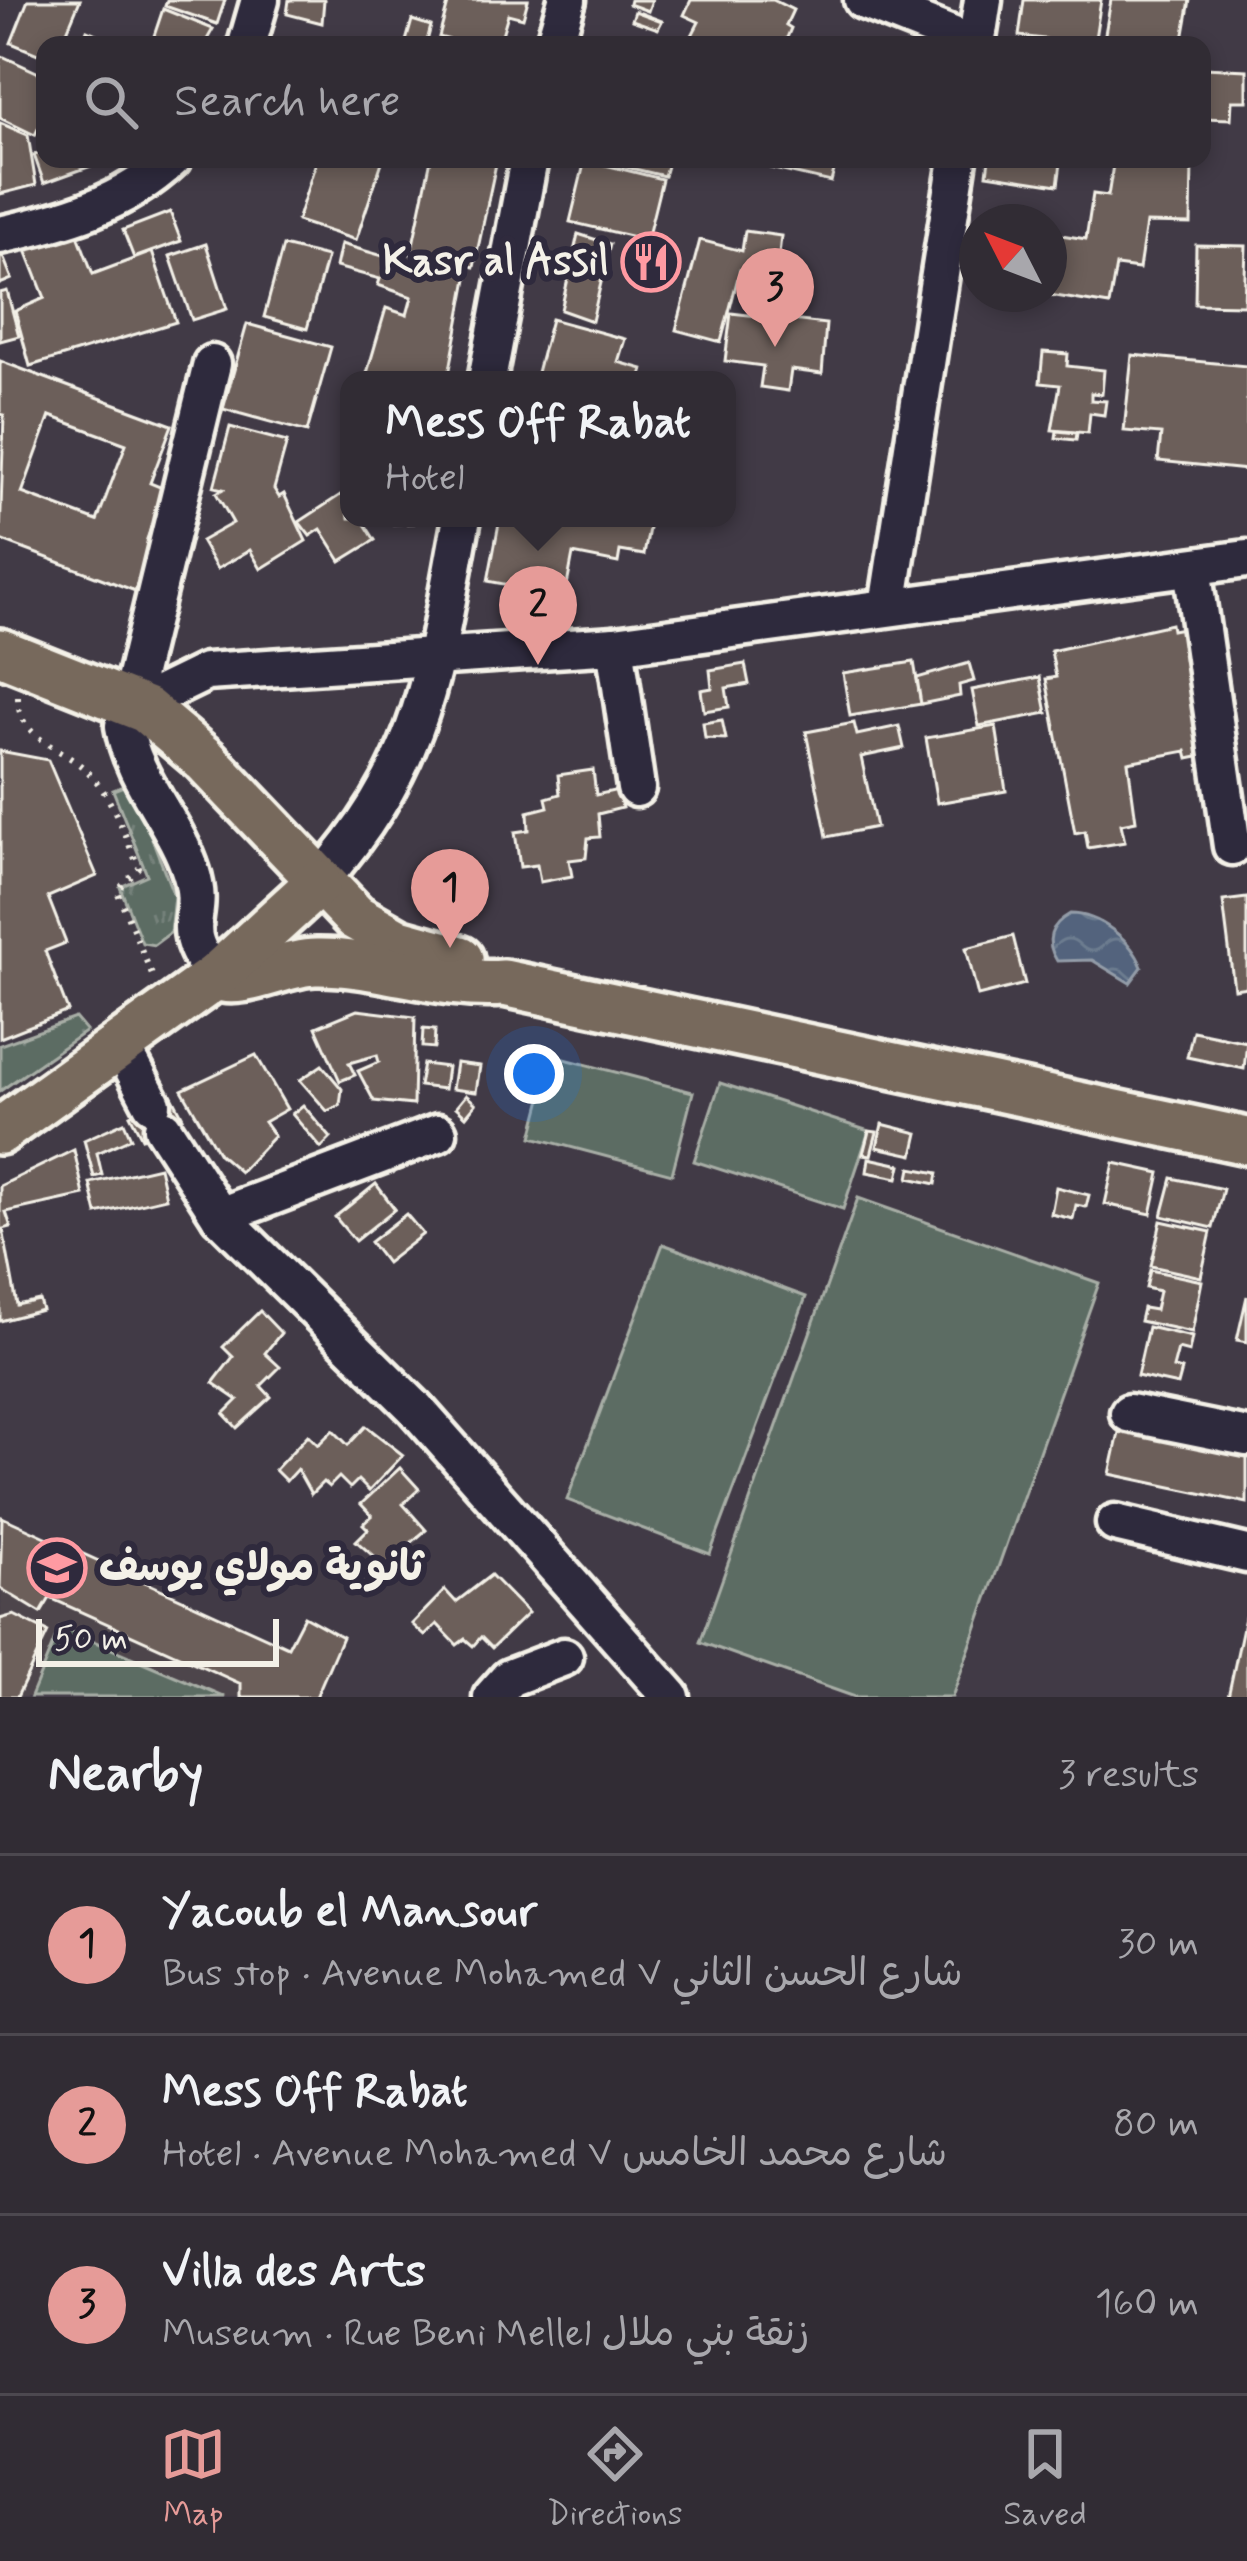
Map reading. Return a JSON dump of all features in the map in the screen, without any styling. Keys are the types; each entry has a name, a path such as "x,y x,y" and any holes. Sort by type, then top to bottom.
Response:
{"main road":[{"path":"13,656 136,705 205,760 318,883 376,931 454,957 504,982"},
{"path":"0,1131 215,977 318,883"},
{"path":"215,977 230,981 292,963 322,961 448,984 504,982 1247,1142"}],"street":[{"path":"250,36 260,0"},
{"path":"557,36 567,0"},
{"path":"863,0 953,36"},
{"path":"977,36 983,0"},
{"path":"0,235 66,220 112,202 159,168"},
{"path":"490,371 527,168"},
{"path":"888,607 957,168"},
{"path":"212,364 130,750 188,864 195,890 191,941 215,977"},
{"path":"318,883 362,833 397,777 422,716 460,527"},
{"path":"136,705 206,673 615,645 1247,559"},
{"path":"1192,567 1232,846"},
{"path":"615,645 636,788"},
{"path":"122,1046 157,1116 220,1216 415,1408 671,1697"},
{"path":"220,1216 438,1133"},
{"path":"1129,1414 1247,1437"},
{"path":"1115,1523 1247,1554"},
{"path":"491,1697 509,1678 564,1657"}],"path":[{"path":"13,656 18,713 31,733 82,766 106,794 140,868 116,891 145,962 177,1005"}],"shaded area":[{"name":"ثانوية مولاي يوسف","path":"2,1517 287,1647 304,1616 342,1637 316,1697 0,1697"}],"green space":[{"path":"131,783 174,896 170,933 154,945 142,943 120,887 147,875 113,790"},
{"path":"75,1018 86,1031 0,1091 0,1045"},
{"path":"553,1056 693,1092 672,1174 532,1137"},
{"path":"720,1083 869,1131 843,1209 694,1161"},
{"path":"858,1198 1099,1283 952,1697 855,1697 700,1642"},
{"path":"663,1244 806,1297 710,1554 567,1500"},
{"path":"60,1627 225,1697 31,1697"}],"water":[{"path":"1070,914 1092,918 1131,947 1142,967 1130,983 1092,960 1057,961 1051,934"}],"building":[{"path":"28,0 80,0 67,31 79,36 36,36 36,53 11,43"},
{"path":"167,0 225,0 217,24 165,6"},
{"path":"289,0 324,0 322,23 287,14"},
{"path":"449,0 528,0 523,18 508,14 502,36 439,36"},
{"path":"630,0 652,0 648,11 629,4"},
{"path":"691,0 773,0 793,10 786,25 791,28 788,36 692,36 699,22 684,15"},
{"path":"1024,0 1101,0 1095,36 1019,36"},
{"path":"1111,0 1190,0 1184,36 1105,36"},
{"path":"163,9 213,29 209,36 154,36"},
{"path":"635,11 662,21 658,29 632,20"},
{"path":"412,20 431,26 428,36 408,36"},
{"path":"0,55 36,72 36,133 0,118"},
{"path":"1211,68 1247,70 1247,101 1232,101 1231,119 1211,118"},
{"path":"0,123 28,135 36,185 0,194"},
{"path":"39,168 85,168 44,183"},
{"path":"314,168 380,168 356,240 297,221"},
{"path":"429,168 495,168 474,267 411,254"},
{"path":"583,168 617,168 662,179 647,240 570,222"},
{"path":"631,168 666,168 664,176"},
{"path":"770,168 835,168 831,182"},
{"path":"988,168 1060,168 1058,185 987,174"},
{"path":"1113,168 1192,168 1191,224 1146,223 1139,269 1116,266 1109,305 1067,298 1067,236 1086,239 1093,194 1108,196"},
{"path":"170,212 181,241 134,258 123,230"},
{"path":"745,231 781,236 777,274 740,270 721,342 676,330 700,240 742,251"},
{"path":"578,234 610,244 592,321 561,310"},
{"path":"78,235 93,274 152,252 176,322 30,366 15,311 45,298 26,250"},
{"path":"206,244 227,309 192,320 170,256"},
{"path":"341,244 418,266 421,259 468,273 450,371 368,371 386,308 407,315 412,297 378,285 380,279 336,267"},
{"path":"1196,245 1246,246 1244,305 1195,304"},
{"path":"283,246 327,257 307,329 264,317"},
{"path":"0,255 12,279 0,284"},
{"path":"7,291 19,336 0,341 0,293"},
{"path":"731,313 826,324 822,374 791,370 788,391 760,387 763,366 725,361"},
{"path":"551,319 625,339 618,362 643,369 642,371 537,371"},
{"path":"247,324 331,347 307,432 223,409"},
{"path":"1043,352 1068,354 1067,366 1104,370 1102,394 1091,393 1091,400 1106,401 1104,415 1090,413 1088,433 1052,430 1060,385 1040,383"},
{"path":"1132,355 1247,366 1247,470 1158,461 1161,434 1124,431"},
{"path":"0,361 172,425 150,483 165,489 147,539 156,542 138,592 0,540 4,415 0,414","holes":["50,416 126,444 97,521 22,493"]},
{"path":"230,427 287,442 274,489 279,497 284,494 306,541 261,569 250,550 217,569 201,541 233,523 216,493 223,489 214,487"},
{"path":"1057,431 1077,433 1076,440 1056,438"},
{"path":"340,495 340,527 367,527 375,540 341,561 321,529 310,536 299,522"},
{"path":"498,527 649,527 644,555 620,551 618,563 573,554 565,596 488,581"},
{"path":"1171,624 1172,630 1188,627 1212,754 1188,759 1186,751 1128,762 1136,821 1121,824 1125,842 1088,848 1085,831 1075,833 1046,679 1056,677 1051,651"},
{"path":"914,662 921,704 850,716 843,673"},
{"path":"969,663 974,681 959,685 960,696 921,704 917,678"},
{"path":"745,664 749,684 726,688 729,707 704,711 701,690 712,688 710,670"},
{"path":"1040,677 1047,713 979,726 972,690"},
{"path":"722,720 726,739 705,738 703,723"},
{"path":"854,723 857,735 899,726 904,748 861,757 876,827 827,837 806,732"},
{"path":"996,726 1006,791 937,803 926,738"},
{"path":"0,751 48,760 97,876 48,897 66,943 45,951 68,1011 0,1038"},
{"path":"593,770 596,795 618,790 622,808 598,814 600,837 588,838 586,858 569,860 572,876 540,882 537,865 520,867 515,832 529,830 528,812 548,807 546,798 560,794 558,775"},
{"path":"1247,898 1247,987 1234,989 1223,901"},
{"path":"1013,936 1025,984 978,996 966,948"},
{"path":"357,1010 415,1017 413,1105 374,1101 358,1071 379,1062 377,1055 349,1063 355,1075 340,1081 316,1027"},
{"path":"423,1029 435,1030 434,1048 422,1047"},
{"path":"1193,1031 1247,1042 1244,1069 1187,1057"},
{"path":"256,1055 287,1109 264,1122 274,1136 240,1172 219,1154 182,1090"},
{"path":"456,1063 480,1066 476,1092 452,1089"},
{"path":"423,1064 447,1067 444,1089 419,1086"},
{"path":"322,1065 342,1089 340,1105 327,1111 300,1080"},
{"path":"171,1094 183,1117 142,1138 130,1115"},
{"path":"466,1095 476,1104 466,1116 456,1107"},
{"path":"303,1105 331,1138 321,1148 292,1114"},
{"path":"124,1122 131,1138 97,1153 102,1175 94,1177 84,1140"},
{"path":"882,1124 918,1133 913,1155 877,1147"},
{"path":"869,1131 877,1132 871,1155 863,1154"},
{"path":"74,1150 84,1195 6,1212 11,1227 3,1229 17,1305 39,1300 42,1310 0,1321 0,1186"},
{"path":"869,1158 901,1165 898,1178 867,1172"},
{"path":"1114,1163 1160,1173 1151,1214 1105,1204"},
{"path":"159,1167 166,1198 97,1214 90,1183"},
{"path":"911,1168 938,1173 936,1184 909,1178"},
{"path":"1172,1178 1223,1189 1213,1228 1162,1216"},
{"path":"376,1184 395,1209 355,1241 335,1217"},
{"path":"1056,1187 1089,1195 1086,1207 1076,1205 1073,1219 1051,1214"},
{"path":"406,1214 423,1234 386,1263 370,1242"},
{"path":"1161,1221 1211,1232 1201,1277 1151,1266"},
{"path":"1150,1270 1202,1281 1192,1332 1140,1321 1143,1308 1155,1310 1159,1291 1146,1288"},
{"path":"1247,1296 1247,1342 1237,1340"},
{"path":"260,1311 281,1333 265,1353 280,1367 261,1386 271,1397 237,1428 224,1414 238,1400 213,1383 233,1357 223,1347"},
{"path":"1148,1327 1192,1337 1189,1352 1178,1349 1173,1368 1182,1370 1178,1385 1137,1376"},
{"path":"366,1426 403,1455 369,1491 358,1480 350,1488 339,1477 329,1487 323,1482 311,1494 297,1469 286,1481 275,1470 308,1435 318,1445 333,1430 348,1445"},
{"path":"1120,1428 1247,1455 1247,1503 1110,1474"},
{"path":"400,1468 419,1489 403,1504 426,1530 404,1549 411,1557 380,1585 367,1571 378,1560 356,1541 368,1529 363,1524 372,1516 361,1504"},
{"path":"2,1517 288,1647 304,1616 342,1637 316,1697 241,1697 241,1684 50,1598 41,1613 0,1588"},
{"path":"491,1575 528,1613 492,1648 481,1637 473,1646 465,1639 457,1645 437,1624 425,1636 412,1624 445,1590 456,1602"},
{"path":"1247,1608 1247,1697 1228,1697"},
{"path":"14,1615 48,1632 17,1697 0,1697 0,1619"}],"place":[{"name":"Kasr al Assil","path":"651,262"},
{"name":"Villa des Arts","path":"775,347"},
{"name":"Mess Off Rabat","path":"538,665"},
{"name":"Yacoub el Mansour","path":"450,948"},
{"name":"ثانوية مولاي يوسف","path":"57,1568"}]}
